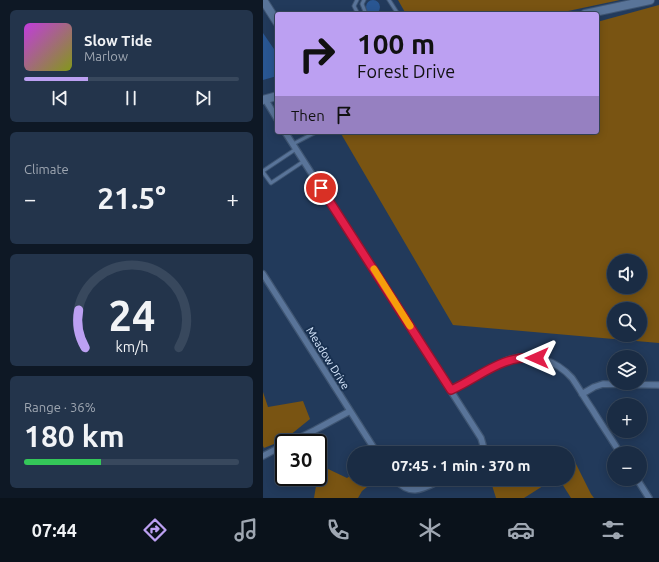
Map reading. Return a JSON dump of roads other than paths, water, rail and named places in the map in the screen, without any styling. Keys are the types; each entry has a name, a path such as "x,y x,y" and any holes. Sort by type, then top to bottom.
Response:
{"main road":[{"path":"263,0 275,19"},
{"path":"594,12 650,0"},
{"path":"264,99 275,96"}],"street":[{"path":"264,99 275,116"},
{"path":"286,134 451,390 481,438 483,446"},
{"name":"Meadow Drive","path":"263,274 372,446"},
{"path":"451,390 492,367 508,360 529,357 545,360 560,368 571,378 615,446"},
{"path":"582,394 594,386 603,384 659,385"},
{"path":"307,434 350,411"},
{"path":"263,456 275,450"},
{"path":"404,486 413,490 423,489 429,486"},
{"path":"641,486 649,498"}],"lane":[{"path":"357,0 355,6 357,12"},
{"path":"364,0 362,4 365,12"},
{"path":"389,0 397,12"},
{"path":"304,161 271,183 263,171 313,134"}]}
